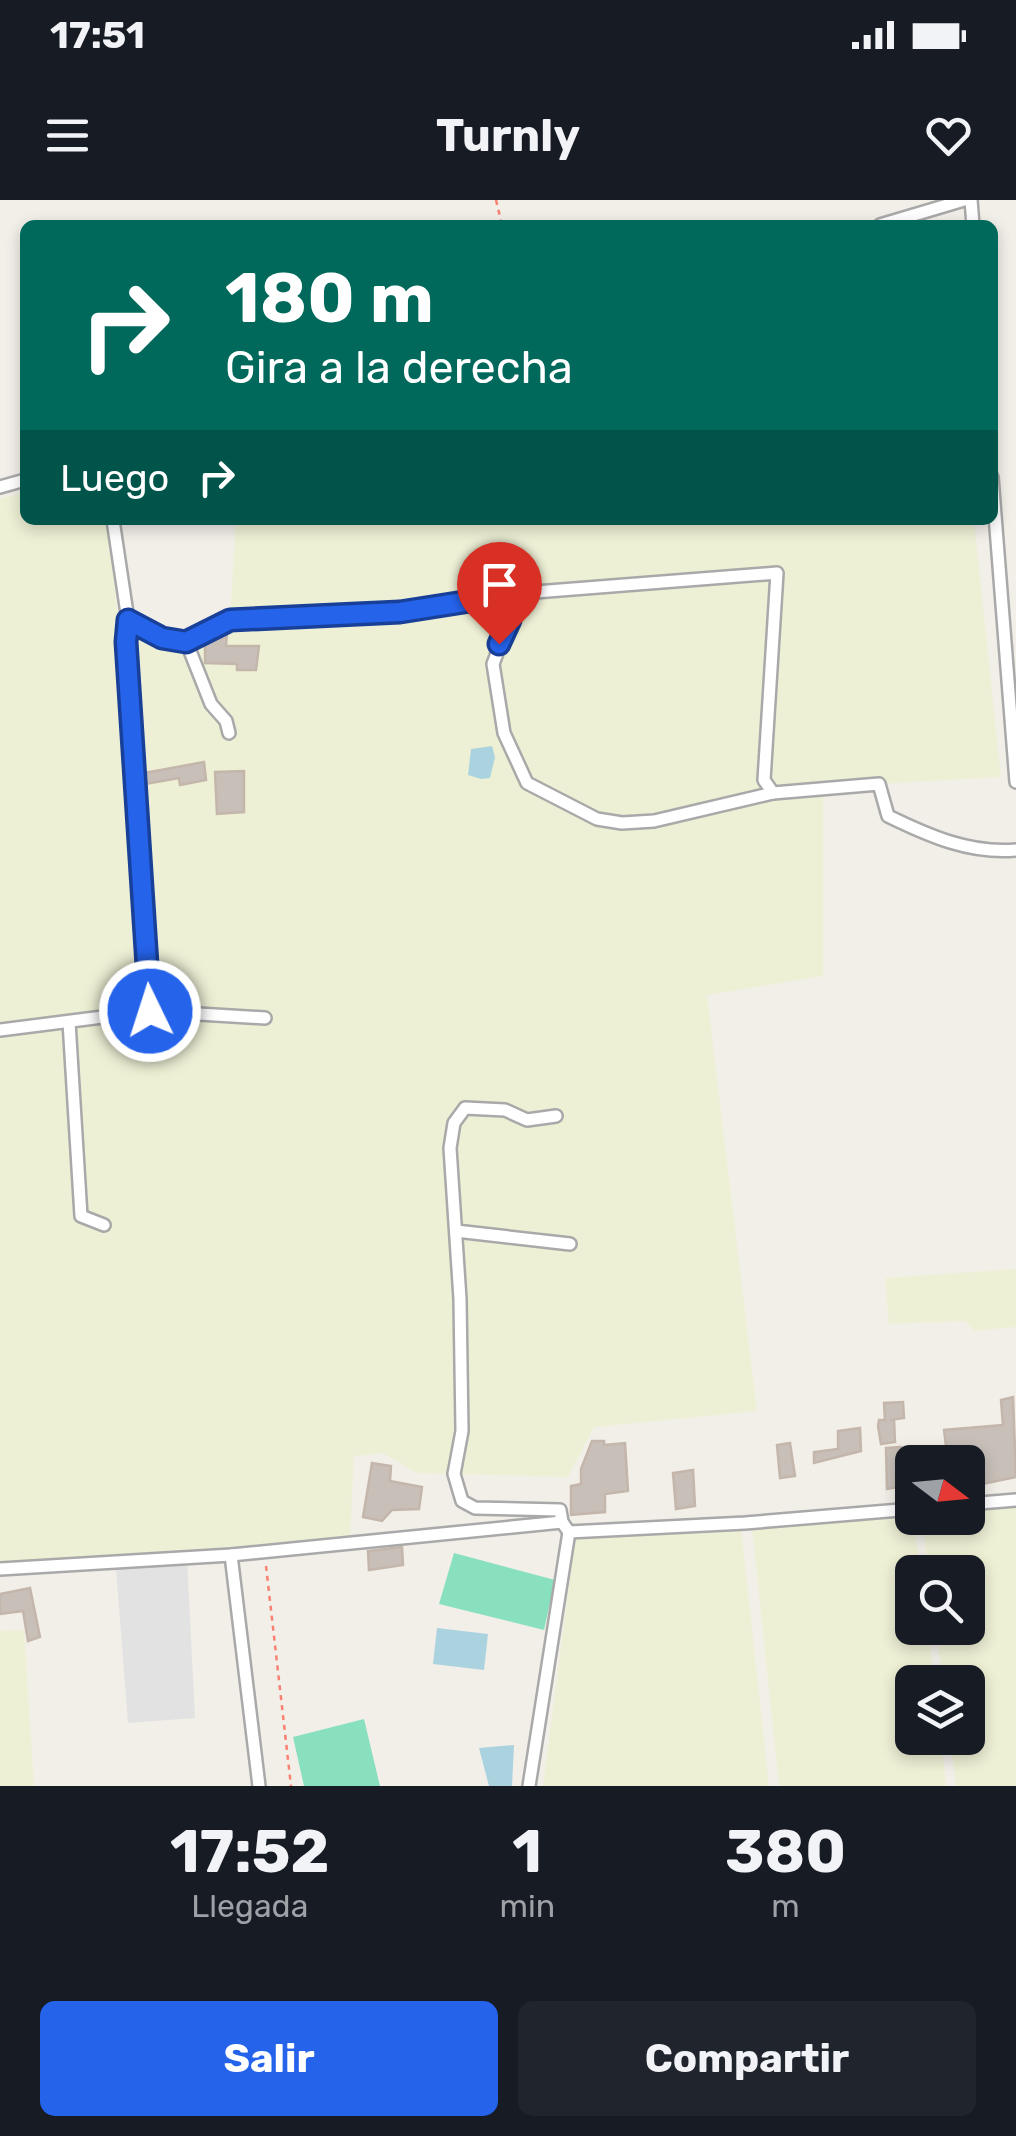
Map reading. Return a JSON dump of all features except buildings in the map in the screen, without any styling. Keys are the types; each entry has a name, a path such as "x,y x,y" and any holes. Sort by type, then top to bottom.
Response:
{"street":[{"path":"898,220 968,200"},
{"path":"114,525 128,620 134,805 150,1011"},
{"path":"996,525 1016,782"},
{"path":"128,620 162,638 186,642 230,620 400,612 502,596 778,573 764,780 773,793"},
{"path":"502,596 510,620 494,664 504,733 528,782 597,818 622,823 654,821 773,793 879,784 888,816 926,834 988,852 1016,850"},
{"path":"186,642 229,733"},
{"path":"0,1030 150,1011 265,1018"},
{"path":"69,1022 81,1216 104,1225"},
{"path":"529,1786 566,1527 560,1510 475,1508 462,1500 454,1474 462,1431 450,1148 454,1123 465,1108 505,1110 527,1120 556,1116"},
{"path":"456,1231 570,1244"},
{"path":"985,1503 1016,1500"},
{"path":"0,1568 566,1527 745,1524 895,1511"},
{"path":"232,1554 259,1786"}],"path":[{"path":"264,1550 290,1786"}],"green space":[{"path":"20,493 20,525 108,525 118,617 141,1009 0,1023 0,499"},
{"path":"236,525 975,525 1001,777 823,790 823,976 707,995 757,1411 594,1427 568,1477 417,1473 383,1453 354,1456 350,1538 0,1564 0,1030 149,1011 128,620 186,641 230,620"},
{"path":"1016,1269 1016,1327 975,1331 965,1321 889,1324 885,1278"},
{"path":"1016,1506 1016,1786 956,1786 952,1755 985,1755 985,1665 941,1665 938,1645 985,1645 985,1555 927,1555 924,1535 985,1535 985,1509"},
{"path":"895,1515 895,1535 915,1535 918,1555 895,1555 895,1645 930,1645 932,1665 895,1665 895,1755 943,1755 946,1786 779,1786 752,1527"},
{"path":"741,1527 769,1786 543,1786 575,1538"},
{"path":"454,1553 555,1580 544,1630 439,1604"},
{"path":"24,1630 34,1786 0,1786 0,1631"},
{"path":"364,1719 380,1786 304,1786 293,1737"}],"shaded area":[{"path":"187,1560 195,1718 128,1723 116,1568"}],"water":[{"path":"492,746 495,757 490,778 468,775 471,749"},
{"path":"437,1628 488,1634 484,1670 433,1664"},
{"path":"514,1745 512,1786 489,1786 479,1748"}],"route":[{"path":"150,1011 134,805 128,620 162,638 186,642 230,620 400,612 502,596 510,620 499,644"}]}
